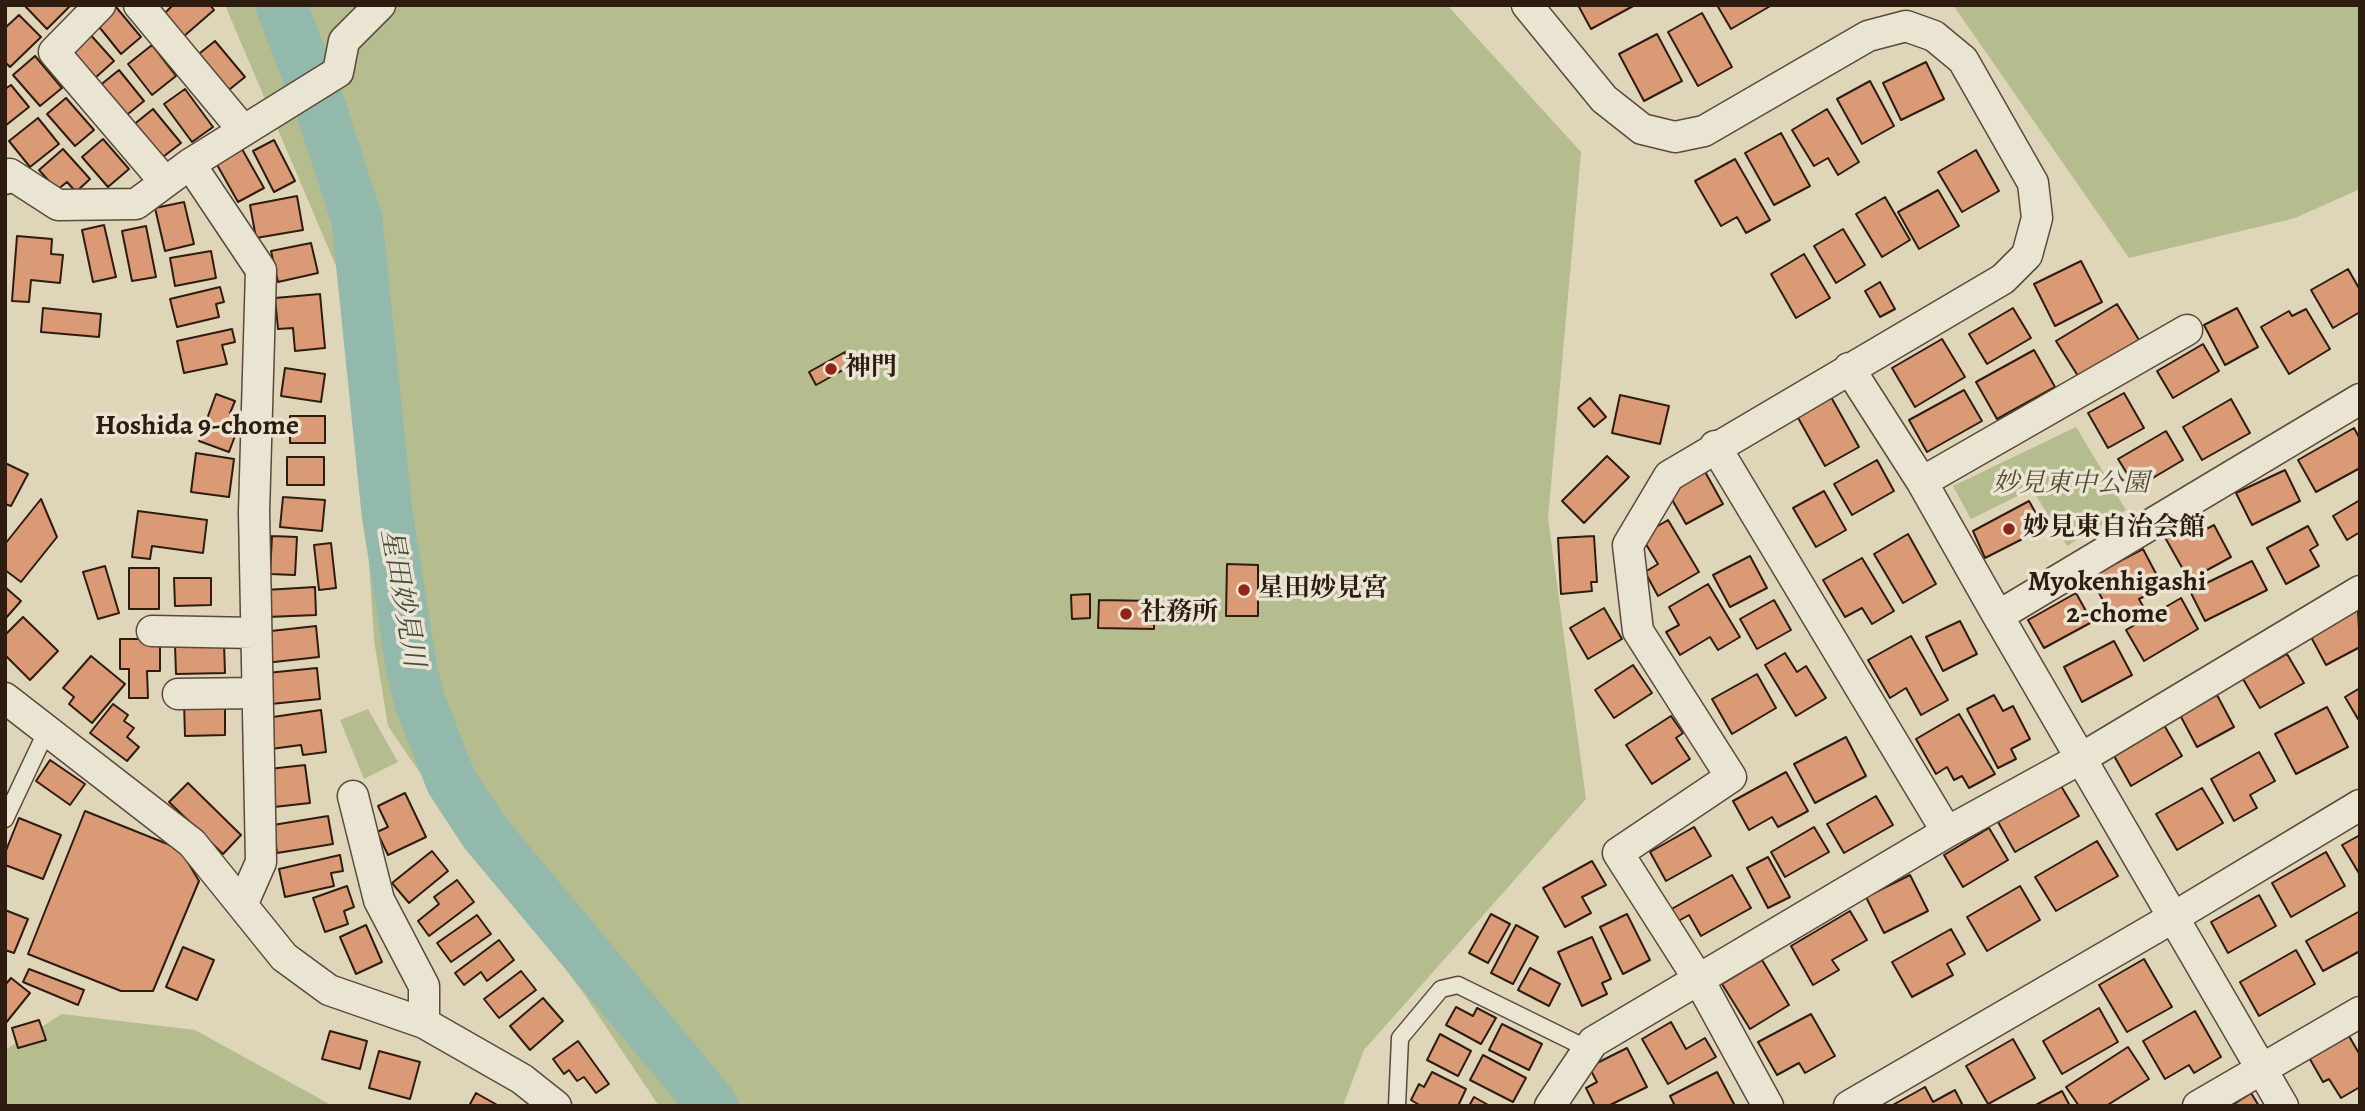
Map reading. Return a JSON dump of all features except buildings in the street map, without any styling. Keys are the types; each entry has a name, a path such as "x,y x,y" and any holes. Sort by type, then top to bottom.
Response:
{"street":[{"path":"100,5 54,52 165,182"},
{"path":"138,5 243,130"},
{"path":"7,174 58,205 136,204 190,164 338,72 345,41 380,5"},
{"path":"1527,5 1604,99 1642,129 1675,137 1704,131 1868,36 1906,26 1934,36 1963,60 2033,183 2037,218 2027,255 2003,279 1715,446 1669,476 1628,545 1639,631 1731,777 1618,853 1699,980 1768,1106"},
{"path":"190,164 261,270 254,512 254,633 261,862 243,903"},
{"path":"1923,482 2187,330"},
{"path":"1849,368 1923,482 2080,759 2283,1106"},
{"path":"1998,616 2360,399"},
{"path":"1715,446 1947,832"},
{"path":"1550,1106 1593,1042 1947,832 2080,759 2360,591"},
{"path":"152,631 254,633"},
{"path":"178,694 256,693"},
{"path":"5,698 192,843 284,957 329,990 424,1023 522,1079 556,1106"},
{"path":"353,796 379,900 424,986 424,1023"},
{"path":"1849,1106 2174,918 2360,805"},
{"path":"2198,1106 2360,1012"}],"lane":[{"path":"5,819 47,730"},
{"path":"1396,1106 1401,1038 1441,989 1458,985 1588,1049"}],"green space":[{"path":"225,5 1447,5 1581,152 1548,518 1586,799 1364,1050 1343,1106 659,1106 584,994 434,793 388,726 374,640 353,306"},
{"path":"1953,5 2360,5 2360,189 2295,218 2129,258"},
{"name":"妙見東中公園","path":"2076,427 2126,510 2067,546 2032,489 1971,519 1953,486"},
{"path":"368,709 398,762 364,779 340,720"},
{"path":"62,1014 195,1030 333,1106 5,1106 5,1050"}],"waterway":[{"name":"星田妙見川","path":"281,5 321,109 357,220 387,513 412,671 420,702 451,781 485,833 713,1106"}],"place":[{"name":"神門","path":"831,369"},
{"name":"妙見東自治会館","path":"2009,529"},
{"name":"星田妙見宮","path":"1244,590"},
{"name":"社務所","path":"1126,614"}],"district":[{"name":"Hoshida 9-chome","path":"197,427"},
{"name":"Myokenhigashi 2-chome","path":"2117,599"}]}
